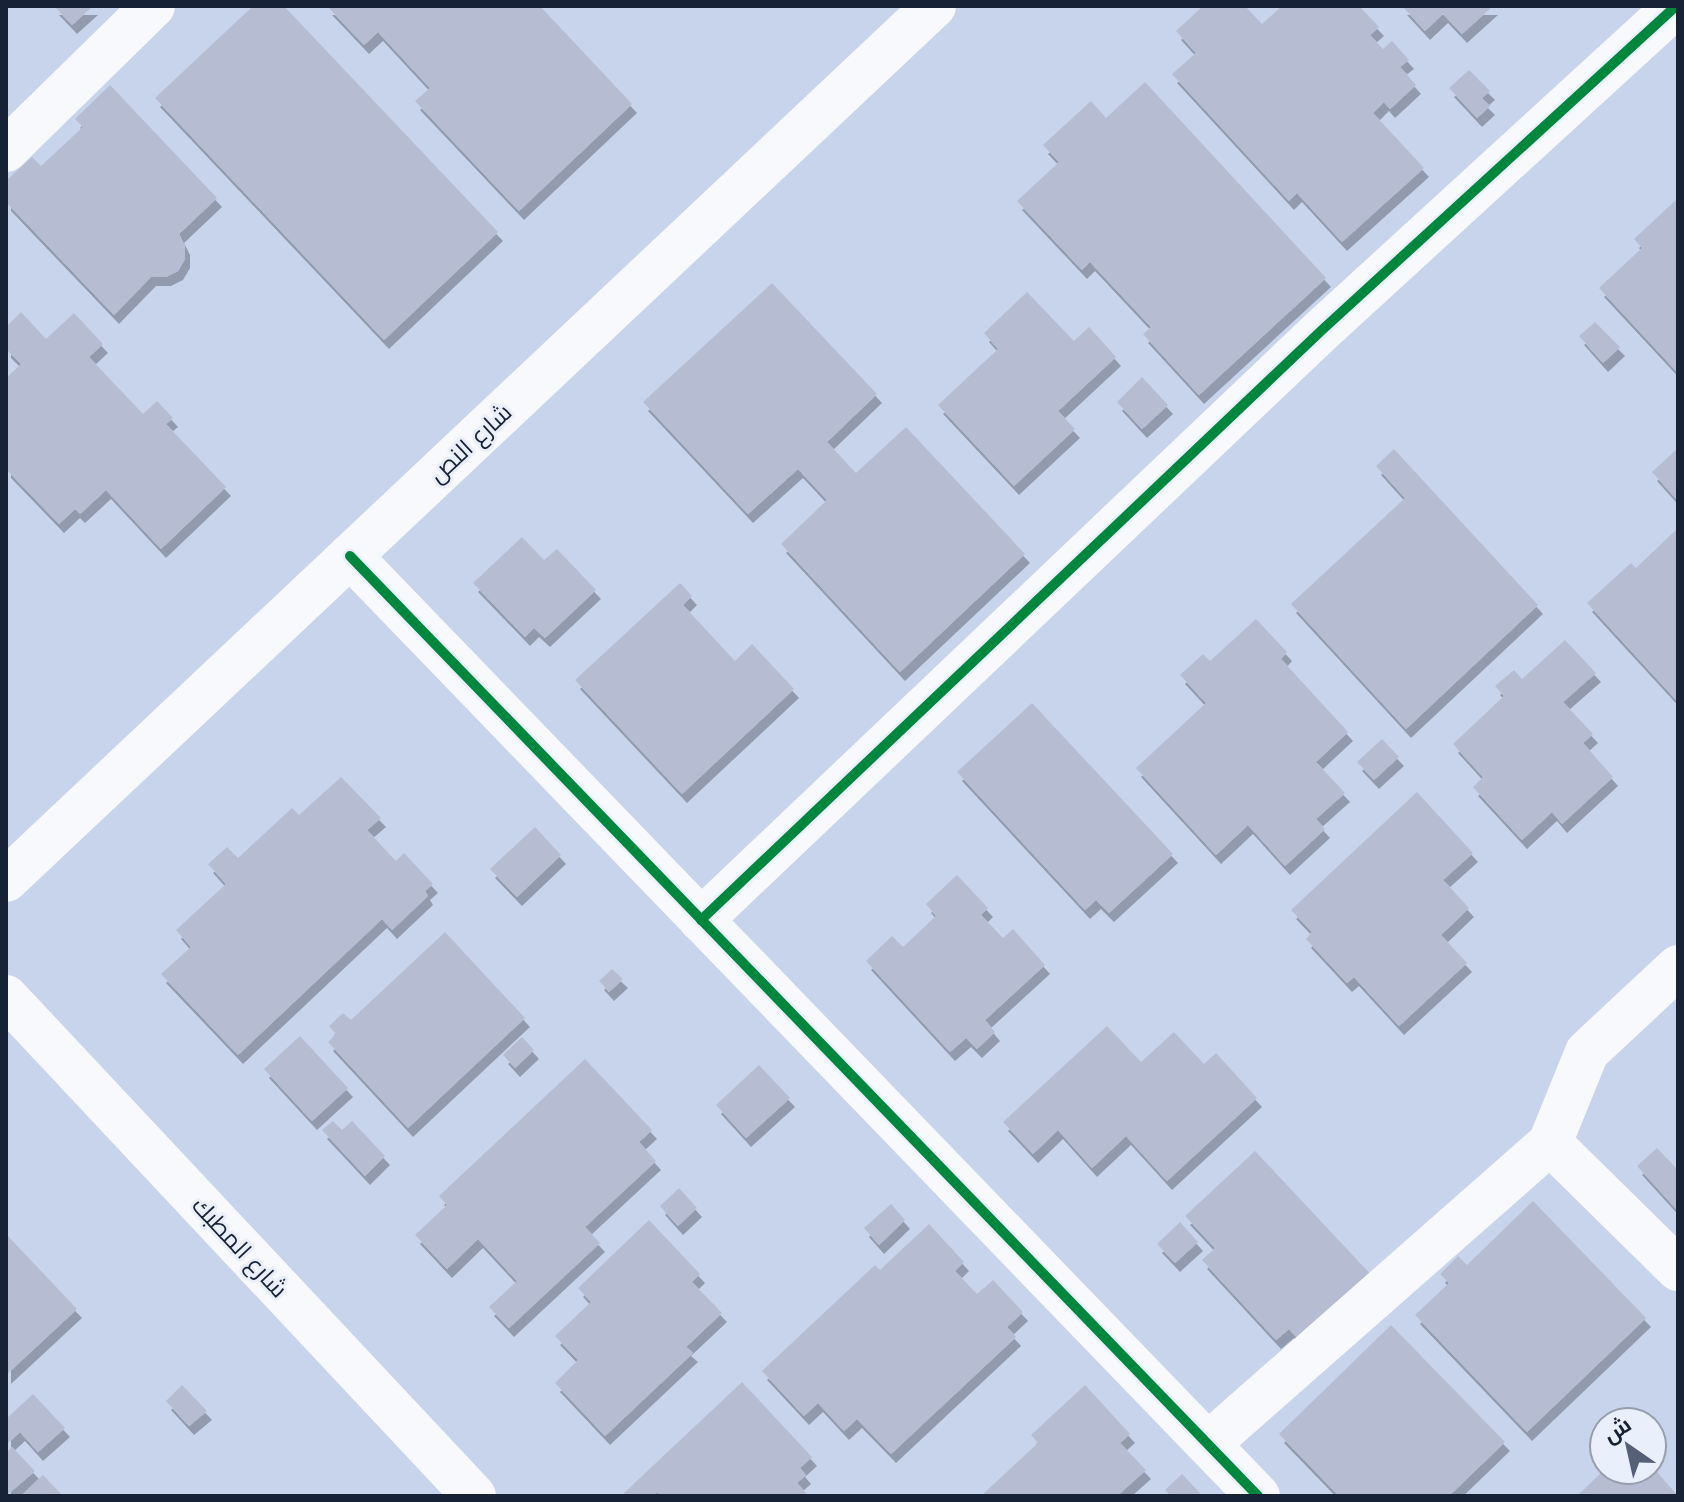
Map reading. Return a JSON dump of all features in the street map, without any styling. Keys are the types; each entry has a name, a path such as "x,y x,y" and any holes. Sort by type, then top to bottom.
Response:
{"street":[{"path":"6,150 153,6"},
{"name":"شارع النص","path":"6,880 934,6"},
{"path":"701,920 1322,330 1676,6"},
{"path":"350,556 1258,1496"},
{"path":"1208,1444 1550,1143 1587,1052 1678,967"},
{"name":"شارع المطبك","path":"6,997 474,1496"},
{"path":"1550,1143 1678,1269"}],"building":[{"path":"54,6 93,6 72,25"},
{"path":"253,6 284,6 498,232 384,340 155,98"},
{"path":"327,6 540,6 632,104 519,211 415,101 430,88 378,32 364,45"},
{"path":"1203,6 1245,6 1262,24 1282,6 1359,6 1379,27 1370,35 1383,49 1392,41 1409,60 1400,67 1416,85 1390,109 1384,102 1373,113 1424,168 1342,242 1297,193 1289,201 1172,74 1196,53 1176,31"},
{"path":"1402,6 1493,6 1462,34 1443,14 1425,31"},
{"path":"1469,70 1490,91 1482,98 1490,106 1477,118 1449,88"},
{"path":"1145,82 1326,278 1199,395 1143,334 1151,327 1090,262 1082,270 1017,201 1059,162 1043,145 1091,101 1106,118"},
{"path":"110,85 217,198 179,234 185,246 185,259 178,271 166,277 151,277 114,315 6,202 6,181 32,157 41,166 83,127 75,119"},
{"path":"1678,198 1678,373 1599,288 1642,248 1634,239"},
{"path":"772,283 877,394 827,442 856,473 906,427 1025,554 900,672 781,544 827,500 798,469 748,514 643,402"},
{"path":"1027,292 1074,341 1089,327 1116,357 1058,411 1075,429 1014,486 938,405 998,349 984,333"},
{"path":"21,312 46,339 74,313 103,344 89,357 143,414 157,401 173,418 166,424 226,487 161,549 106,490 80,514 75,509 59,524 6,469 6,378 21,364 6,349 6,327"},
{"path":"1595,322 1620,347 1603,363 1579,336"},
{"path":"1142,377 1168,405 1142,429 1117,402"},
{"path":"1678,448 1678,501 1652,472"},
{"path":"1394,449 1538,605 1406,729 1291,604 1405,498 1376,466"},
{"path":"1678,528 1678,702 1587,603 1631,563 1636,568"},
{"path":"522,537 544,560 557,549 596,590 545,638 534,628 525,637 473,583"},
{"path":"680,583 692,596 683,605 735,661 752,644 794,689 682,794 575,680"},
{"path":"1256,619 1287,652 1281,659 1348,732 1316,762 1345,793 1316,819 1325,829 1285,866 1248,825 1216,855 1136,768 1206,703 1180,675 1203,654 1210,661"},
{"path":"1565,640 1596,673 1563,702 1593,734 1583,743 1613,777 1562,824 1552,812 1522,840 1473,787 1483,777 1453,744 1504,696 1495,686 1514,670 1522,679"},
{"path":"1032,703 1173,854 1109,913 1096,900 1085,910 957,772"},
{"path":"1382,739 1399,757 1374,780 1357,762"},
{"path":"341,777 381,818 367,830 396,861 404,853 433,884 425,891 428,896 392,930 382,919 238,1055 161,974 191,947 176,930 226,884 208,864 227,847 238,858 292,808 299,815"},
{"path":"1417,792 1473,853 1443,880 1469,908 1441,935 1467,963 1399,1026 1354,977 1347,983 1306,939 1312,932 1291,910"},
{"path":"535,827 561,855 517,897 490,869"},
{"path":"957,875 988,908 981,915 1003,938 1013,929 1045,965 985,1020 995,1032 977,1049 966,1038 950,1052 866,961 892,936 903,947 936,916 926,904"},
{"path":"445,932 525,1018 408,1128 328,1042 336,1034 329,1026 343,1013 351,1020"},
{"path":"612,969 623,979 609,992 599,981"},
{"path":"1107,1026 1141,1062 1174,1032 1204,1064 1216,1053 1257,1098 1167,1181 1126,1136 1092,1168 1058,1130 1033,1154 1003,1122"},
{"path":"300,1036 348,1088 312,1121 264,1069"},
{"path":"522,1037 534,1050 515,1068 503,1055"},
{"path":"585,1059 652,1130 639,1142 656,1161 585,1227 600,1243 509,1328 489,1307 517,1281 478,1239 447,1269 415,1235 447,1205 439,1196"},
{"path":"759,1065 790,1098 746,1138 716,1105"},
{"path":"333,1121 342,1130 352,1121 385,1156 365,1176 322,1130"},
{"path":"1657,1148 1678,1170 1678,1211 1637,1166"},
{"path":"1255,1151 1375,1279 1304,1345 1289,1329 1276,1340 1202,1260 1215,1248 1185,1216"},
{"path":"679,1188 697,1208 678,1226 660,1206"},
{"path":"1533,1201 1646,1318 1527,1432 1415,1315 1449,1283 1440,1274 1458,1256 1467,1265"},
{"path":"891,1204 905,1220 879,1245 864,1228"},
{"path":"649,1220 700,1274 692,1282 722,1313 686,1347 693,1353 605,1436 555,1383 578,1360 555,1336 591,1302 578,1288"},
{"path":"1180,1222 1198,1242 1175,1263 1157,1244"},
{"path":"929,1224 964,1262 955,1271 977,1294 993,1280 1023,1312 1007,1327 1016,1337 891,1454 857,1419 844,1431 818,1403 804,1416 762,1371 875,1265 880,1270"},
{"path":"6,1234 77,1309 6,1375"},
{"path":"1391,1325 1505,1442 1449,1496 1339,1496 1279,1434"},
{"path":"742,1382 812,1457 800,1468 806,1475 797,1483 806,1493 803,1496 661,1496 657,1492 654,1496 626,1496 624,1493"},
{"path":"182,1385 207,1411 189,1426 166,1401"},
{"path":"1085,1385 1130,1434 1120,1443 1146,1470 1117,1496 981,1496 1038,1443 1031,1435"},
{"path":"33,1394 65,1428 38,1452 20,1432 6,1445 6,1419"},
{"path":"12,1447 35,1471 6,1496 6,1453"},
{"path":"1182,1474 1200,1493 1197,1496 1171,1496 1165,1490"},
{"path":"43,1475 63,1496 21,1496"},
{"path":"1668,1484 1678,1496 1577,1496 1588,1485"}],"cycle path":[{"path":"701,920 1322,330 1676,6"},
{"path":"350,556 1258,1496"}]}
